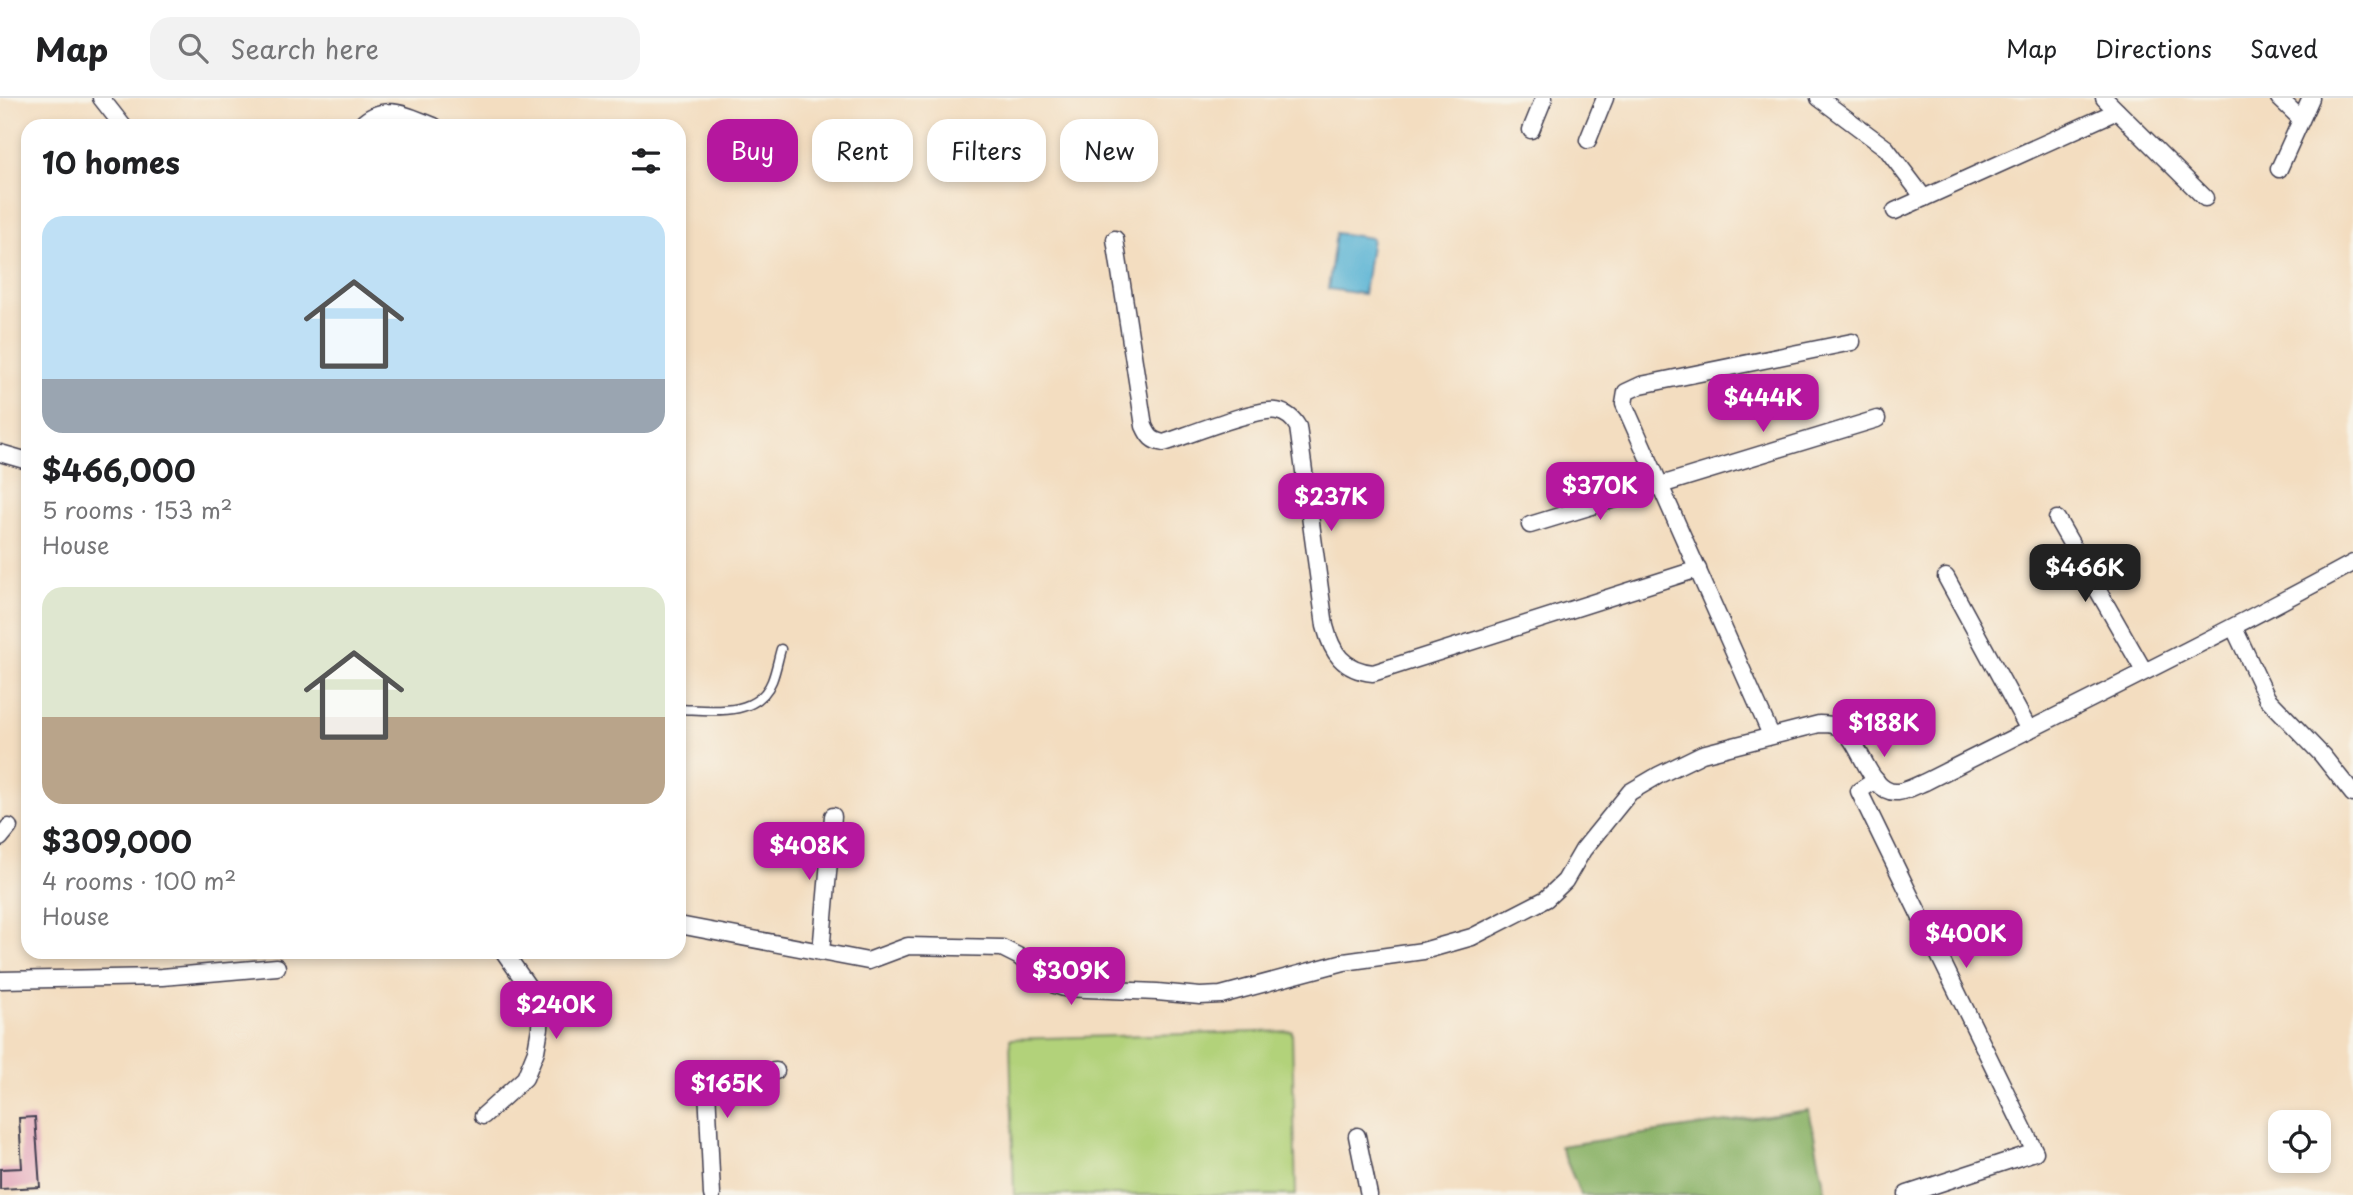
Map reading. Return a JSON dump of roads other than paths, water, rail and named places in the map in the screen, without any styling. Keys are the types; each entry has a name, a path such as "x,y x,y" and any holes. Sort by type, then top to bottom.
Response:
{"street":[{"path":"101,98 118,119"},
{"path":"1531,130 1544,98"},
{"path":"1588,140 1605,98"},
{"path":"1819,98 1885,148 1924,198"},
{"path":"2104,98 2205,198"},
{"path":"2279,98 2301,119"},
{"path":"2278,169 2311,98"},
{"path":"1895,211 2117,111"},
{"path":"367,119 380,112 399,113 415,119"},
{"path":"1115,239 1144,426 1154,442 1164,443 1240,417 1273,410 1292,417 1298,427 1325,626 1329,643 1347,666 1373,673 1698,569"},
{"path":"1771,735 1624,404 1626,392 1640,385 1852,342"},
{"path":"1530,525 1877,419"},
{"path":"0,453 21,459"},
{"path":"2057,519 2144,671"},
{"path":"686,926 868,961 908,946 1002,948 1018,956 1055,985 1064,988 1222,995 1344,962 1423,951 1472,937 1546,899 1564,881 1583,850 1630,792 1702,754 1819,724 1836,725 1849,736 1876,780 1888,790 1898,792 1925,782 2234,628 2353,564"},
{"path":"1946,577 2029,730"},
{"path":"2234,628 2267,698 2322,755 2353,794"},
{"path":"1876,780 1858,791 2035,1152 1907,1194"},
{"path":"821,952 833,816"},
{"path":"483,1116 525,1078 536,1051 540,1028 541,1005 509,959"},
{"path":"0,979 162,977 277,967"},
{"path":"712,1195 707,1088 718,1080 738,1074 776,1071"},
{"path":"1357,1136 1370,1195"}],"lane":[{"path":"686,709 726,710 744,707 761,698 772,683 781,649"}],"water":[{"path":"1336,233 1372,238 1364,294 1328,289"}]}
